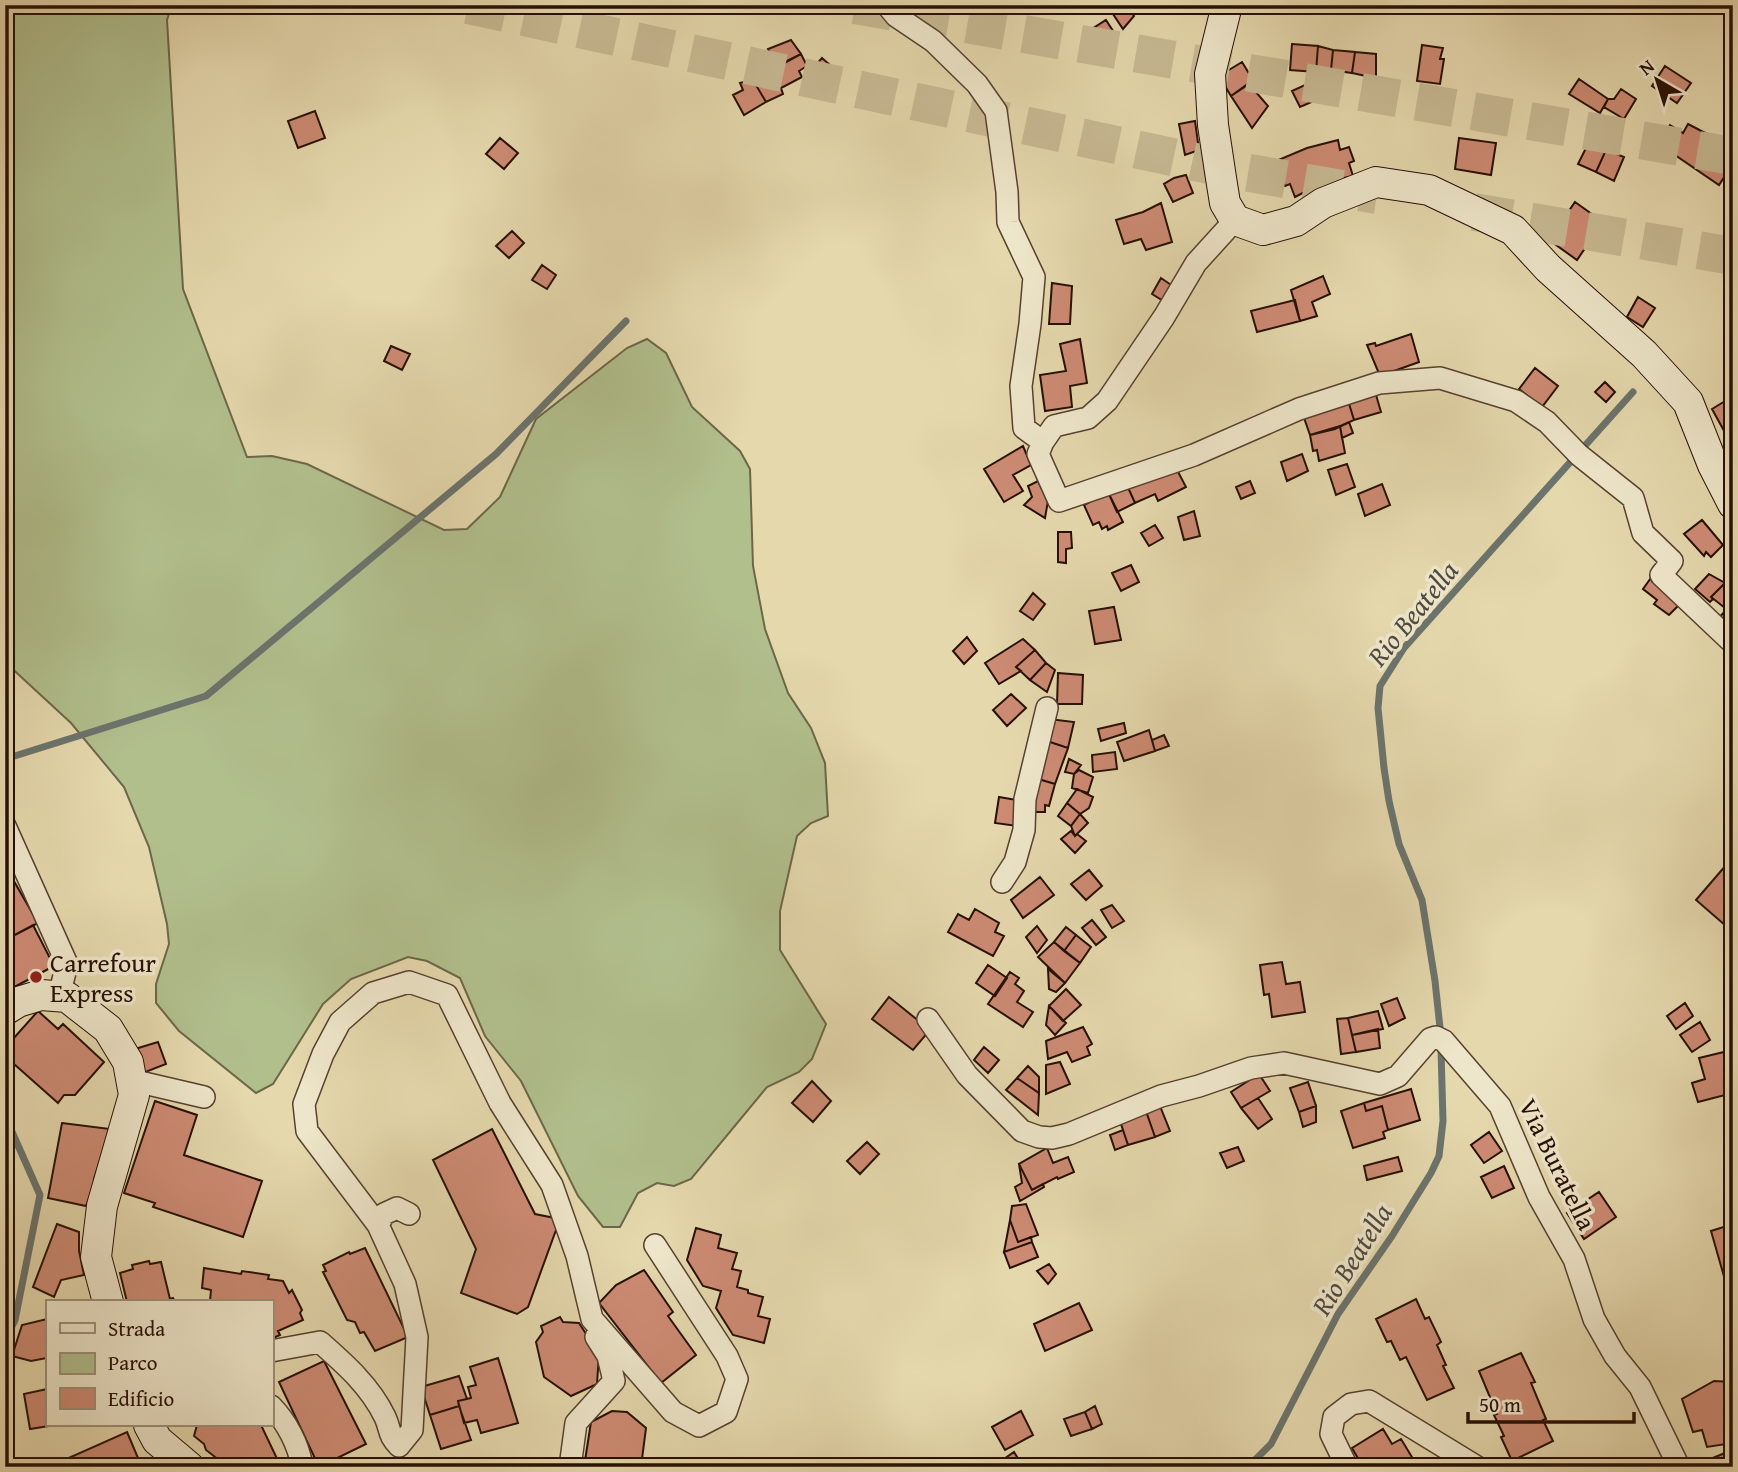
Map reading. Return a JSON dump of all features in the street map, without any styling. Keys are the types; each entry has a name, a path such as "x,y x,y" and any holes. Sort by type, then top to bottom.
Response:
{"main road":[{"path":"1227,5 1210,74 1213,125 1225,203 1235,220 1264,230 1296,221 1323,203 1376,182 1429,190 1513,230 1548,268 1644,354 1688,402 1713,465 1733,504"},
{"path":"12,1006 41,995 67,997 108,1029 128,1062 134,1095 102,1206 96,1257 107,1300"},
{"path":"150,1426 157,1440 189,1467"}],"street":[{"path":"887,5 896,16 933,41 977,84 996,111 1007,192 1008,222 1034,277 1021,386 1024,428 1043,442"},
{"path":"1235,220 1196,263 1164,317 1107,401 1088,418 1054,426 1043,442 1038,454 1059,501 1194,455 1299,408 1379,383 1440,378 1516,401 1547,422 1579,455 1633,498 1643,533 1672,561 1661,575 1733,643"},
{"path":"1002,883 1015,862 1024,830 1025,799 1047,708"},
{"path":"5,826 67,964 59,996"},
{"path":"273,1351 320,1342 356,1373 385,1417 391,1438 399,1446 412,1430 417,1337 405,1284 377,1226 307,1131 304,1104 323,1054 340,1022 373,992 409,982 447,995 500,1103 552,1185 577,1256 592,1319 673,1412 699,1426 726,1412 737,1380 727,1356 655,1245"},
{"name":"Via Buratella","path":"928,1019 967,1075 1022,1131 1052,1138 1069,1134 1161,1096 1251,1068 1284,1063 1380,1084 1398,1076 1430,1039 1436,1037 1444,1041 1500,1106 1539,1197 1574,1259 1594,1319 1615,1356 1640,1387 1679,1467"},
{"path":"131,1080 204,1097"},
{"path":"377,1226 384,1214 397,1208 409,1214"},
{"path":"570,1467 576,1423 614,1381 608,1356 578,1308 577,1256"},
{"path":"1347,1467 1331,1434 1334,1417 1351,1404 1369,1401 1477,1467"},
{"path":"273,1408 281,1416 301,1455 302,1467"}],"green space":[{"path":"5,5 172,5 167,20 183,289 247,457 272,456 307,464 444,530 467,529 500,497 536,419 627,348 647,339 666,353 692,407 740,451 750,469 753,566 765,629 788,693 811,728 825,763 828,816 811,823 797,836 780,911 780,950 826,1024 812,1059 799,1072 767,1087 691,1179 674,1186 657,1183 638,1193 620,1227 603,1227 578,1196 521,1081 485,1036 460,978 427,961 408,957 351,979 323,1004 273,1084 256,1093 179,1031 156,1003 156,984 169,944 167,924 149,847 124,787 71,723 5,662"}],"building":[{"path":"1107,5 1126,5 1134,16 1123,29"},
{"path":"1106,20 1115,34 1095,46 1087,32"},
{"path":"791,40 801,54 777,66 768,49"},
{"path":"1292,44 1318,46 1316,72 1290,70"},
{"path":"1422,45 1443,48 1440,84 1417,81"},
{"path":"1318,46 1333,50 1331,70 1316,72"},
{"path":"1333,50 1355,52 1352,73 1331,70"},
{"path":"1355,52 1376,54 1376,82 1364,81 1366,76 1352,73"},
{"path":"801,54 807,66 799,71 802,77 781,88 783,94 766,102 753,80"},
{"path":"822,58 838,72 825,87 808,74"},
{"path":"1242,62 1253,80 1231,96 1219,76"},
{"path":"1665,66 1691,83 1677,103 1652,86"},
{"path":"1579,79 1608,99 1600,113 1569,94"},
{"path":"753,80 766,102 744,115 733,95 743,90 740,83"},
{"path":"1249,84 1268,106 1252,128 1231,96"},
{"path":"1307,84 1314,101 1300,107 1292,91"},
{"path":"1621,89 1636,99 1624,119 1604,107 1608,99 1614,99"},
{"path":"315,111 325,138 298,148 288,121"},
{"path":"1195,121 1199,150 1185,155 1179,124"},
{"path":"1688,124 1709,135 1702,146 1732,165 1719,185 1653,140 1660,129 1665,133 1670,125 1683,133"},
{"path":"500,138 518,153 504,169 486,154"},
{"path":"1459,138 1496,143 1491,175 1455,169"},
{"path":"1338,140 1340,150 1349,147 1354,161 1349,163 1353,176 1322,183 1295,197 1290,184 1285,186 1277,175 1281,172 1276,161 1307,148"},
{"path":"1588,144 1606,150 1596,172 1578,164"},
{"path":"1606,150 1624,157 1614,181 1596,172"},
{"path":"1186,175 1193,193 1173,202 1164,184"},
{"path":"1575,202 1603,222 1577,260 1549,240"},
{"path":"1161,203 1172,242 1146,250 1141,239 1124,244 1116,220"},
{"path":"512,231 524,243 509,258 496,246"},
{"path":"542,265 556,275 547,289 532,280"},
{"path":"1323,276 1330,294 1312,302 1317,316 1300,321 1291,290"},
{"path":"1161,278 1174,287 1165,302 1152,294"},
{"path":"1052,283 1072,286 1070,324 1049,324"},
{"path":"1638,297 1655,308 1643,327 1627,317"},
{"path":"1295,300 1300,321 1257,332 1251,311"},
{"path":"1411,334 1419,362 1380,376 1367,345 1375,343 1376,346"},
{"path":"1080,339 1087,383 1070,386 1072,407 1045,411 1040,375 1066,371 1060,344"},
{"path":"391,346 410,354 402,370 384,361"},
{"path":"1535,368 1558,386 1542,407 1519,389"},
{"path":"1605,382 1615,392 1606,402 1595,392"},
{"path":"1374,388 1381,412 1354,420 1347,397"},
{"path":"1347,397 1354,420 1335,429 1310,435 1302,412"},
{"path":"1730,398 1733,402 1733,447 1712,409"},
{"path":"1349,422 1353,433 1342,438 1340,426"},
{"path":"1340,426 1345,453 1319,461 1317,450 1313,451 1310,435"},
{"path":"1023,446 1031,465 1013,475 1023,491 1004,502 984,469"},
{"path":"1302,454 1308,471 1287,481 1281,462"},
{"path":"1347,464 1355,487 1336,495 1328,470"},
{"path":"1175,466 1186,487 1158,501 1155,494 1135,503 1126,483"},
{"path":"1038,481 1048,501 1045,518 1024,505 1032,497 1028,486"},
{"path":"1250,481 1255,493 1241,499 1236,487"},
{"path":"1126,483 1135,503 1117,512 1108,492"},
{"path":"1382,484 1390,505 1365,516 1358,494"},
{"path":"1108,492 1123,522 1108,530 1107,526 1102,529 1099,522 1093,525 1084,505"},
{"path":"1194,511 1200,536 1184,540 1178,517"},
{"path":"1702,520 1723,545 1711,557 1706,552 1704,556 1684,534"},
{"path":"1155,525 1163,538 1149,546 1141,533"},
{"path":"1058,532 1071,532 1072,548 1066,549 1066,563 1058,562"},
{"path":"1131,565 1139,582 1121,591 1112,573"},
{"path":"1709,574 1725,583 1711,597 1713,599 1710,602 1695,589"},
{"path":"1653,575 1681,603 1669,615 1654,604 1657,600 1643,589"},
{"path":"1725,583 1733,590 1733,600 1725,608 1711,597"},
{"path":"1033,593 1045,604 1033,620 1020,611"},
{"path":"1114,607 1121,640 1095,644 1089,611"},
{"path":"1727,609 1733,614 1733,628 1727,634 1714,623"},
{"path":"967,637 977,651 964,664 953,651"},
{"path":"1023,639 1035,650 1016,667 1021,671 999,684 985,663"},
{"path":"1035,650 1046,663 1030,680 1016,667"},
{"path":"1046,663 1055,670 1047,692 1030,680"},
{"path":"1058,673 1083,675 1082,704 1057,704"},
{"path":"1011,694 1026,708 1007,726 993,710"},
{"path":"1049,719 1074,722 1068,748 1047,741"},
{"path":"1124,723 1126,733 1101,741 1098,729"},
{"path":"1149,730 1155,751 1124,761 1117,742"},
{"path":"1164,735 1169,746 1155,751 1152,740"},
{"path":"1047,741 1068,748 1055,784 1035,778"},
{"path":"1115,752 1117,769 1093,772 1092,755"},
{"path":"1069,759 1081,765 1074,774 1065,772"},
{"path":"1079,770 1093,777 1088,793 1072,788 1074,774"},
{"path":"1035,778 1055,784 1049,806 1045,805 1045,812 1030,812"},
{"path":"1077,789 1093,797 1089,808 1080,814 1067,803"},
{"path":"999,797 1022,801 1017,826 995,823"},
{"path":"1067,803 1080,814 1071,826 1058,816"},
{"path":"1080,814 1088,823 1075,836 1071,826"},
{"path":"1071,831 1086,841 1075,853 1061,839"},
{"path":"1727,864 1733,869 1733,932 1696,900"},
{"path":"7,869 38,923 5,940 5,870"},
{"path":"1089,870 1102,886 1086,900 1071,884"},
{"path":"1040,877 1054,895 1023,918 1011,900"},
{"path":"1112,905 1124,921 1112,928 1101,910"},
{"path":"975,909 999,923 995,932 1004,936 993,956 948,932 958,914 969,920"},
{"path":"1092,920 1106,937 1096,945 1082,928"},
{"path":"33,925 54,966 5,992 5,940"},
{"path":"1037,926 1047,940 1037,953 1026,937"},
{"path":"1066,927 1076,935 1064,951 1054,942"},
{"path":"1076,935 1091,947 1080,963 1064,951"},
{"path":"1054,942 1080,963 1065,983 1038,957"},
{"path":"1282,962 1286,984 1300,982 1305,1012 1272,1017 1269,994 1264,995 1260,965"},
{"path":"988,965 1007,978 995,996 976,983"},
{"path":"1048,969 1065,983 1056,992 1049,989"},
{"path":"1010,972 1019,978 1015,984 1024,991 1017,1002 1033,1012 1023,1027 988,1004"},
{"path":"1066,989 1081,1005 1063,1021 1049,1006"},
{"path":"889,997 930,1030 913,1050 872,1019"},
{"path":"1397,998 1405,1018 1389,1026 1381,1004"},
{"path":"1685,1003 1693,1016 1676,1029 1667,1016"},
{"path":"1049,1006 1066,1023 1055,1035 1046,1025"},
{"path":"38,1011 58,1029 63,1024 104,1062 75,1095 64,1095 58,1103 5,1056 5,1048"},
{"path":"1378,1011 1383,1029 1352,1035 1348,1018"},
{"path":"1348,1018 1356,1052 1341,1054 1337,1019"},
{"path":"1700,1022 1710,1040 1692,1052 1680,1035"},
{"path":"1083,1027 1092,1044 1087,1047 1090,1055 1072,1062 1067,1052 1048,1059 1046,1041"},
{"path":"1378,1029 1380,1048 1356,1052 1352,1035"},
{"path":"158,1042 166,1064 143,1073 135,1049"},
{"path":"984,1047 999,1060 988,1073 974,1060"},
{"path":"1728,1051 1733,1070 1733,1093 1698,1102 1692,1083 1705,1079 1699,1058"},
{"path":"1060,1062 1070,1084 1046,1094 1046,1065"},
{"path":"1028,1066 1039,1077 1039,1093 1017,1078"},
{"path":"1259,1074 1270,1091 1241,1108 1231,1092"},
{"path":"1017,1078 1039,1093 1038,1115 1006,1090"},
{"path":"812,1081 831,1101 813,1122 792,1103"},
{"path":"1308,1082 1316,1106 1299,1112 1290,1088"},
{"path":"1411,1089 1420,1120 1388,1130 1382,1106 1366,1111 1364,1103"},
{"path":"1258,1098 1272,1119 1258,1129 1241,1108"},
{"path":"155,1101 197,1115 184,1155 262,1181 243,1237 153,1207 155,1203 124,1193"},
{"path":"1364,1103 1366,1111 1382,1106 1388,1130 1383,1132 1385,1138 1353,1148 1341,1111"},
{"path":"1160,1106 1170,1131 1155,1137 1146,1111"},
{"path":"1316,1106 1316,1122 1303,1127 1299,1112"},
{"path":"1146,1111 1155,1137 1128,1145 1120,1121"},
{"path":"62,1123 110,1129 86,1206 48,1198"},
{"path":"492,1129 535,1214 560,1219 528,1307 517,1314 461,1293 476,1249 433,1160"},
{"path":"1123,1130 1128,1145 1115,1150 1110,1135"},
{"path":"1489,1132 1502,1151 1484,1163 1471,1145"},
{"path":"867,1142 879,1154 860,1174 847,1161"},
{"path":"1238,1147 1244,1161 1227,1168 1220,1153"},
{"path":"1047,1148 1053,1163 1068,1157 1074,1172 1058,1179 1057,1177 1032,1190 1019,1164"},
{"path":"1398,1157 1402,1171 1367,1180 1364,1166"},
{"path":"1019,1164 1032,1190 1043,1184 1044,1187 1020,1201 1015,1187 1022,1183"},
{"path":"1504,1166 1514,1188 1492,1198 1481,1177"},
{"path":"1599,1192 1616,1217 1584,1239 1567,1213"},
{"path":"1026,1204 1038,1235 1018,1242 1010,1220 1012,1206"},
{"path":"1010,1220 1018,1242 1031,1237 1032,1242 1004,1252"},
{"path":"57,1224 79,1232 79,1251 84,1275 61,1280 54,1297 33,1287"},
{"path":"1733,1224 1733,1277 1725,1280 1711,1231"},
{"path":"696,1228 721,1235 718,1248 737,1253 732,1269 741,1271 737,1287 763,1297 758,1316 770,1319 764,1343 733,1335 716,1308 721,1291 703,1286 687,1260"},
{"path":"1032,1242 1038,1257 1010,1268 1004,1252"},
{"path":"365,1248 408,1337 375,1351 364,1332 360,1333 355,1322 347,1320 323,1272 326,1271 323,1265 349,1252 350,1254"},
{"path":"149,1261 150,1264 161,1262 170,1299 174,1300 127,1300 120,1273 133,1269 132,1265"},
{"path":"1049,1264 1056,1274 1048,1284 1037,1271"},
{"path":"204,1268 269,1275 268,1279 283,1281 289,1293 292,1290 302,1310 300,1313 303,1320 278,1331 280,1335 273,1338 273,1300 210,1300 211,1290 202,1288"},
{"path":"644,1270 673,1312 668,1316 696,1355 661,1383 599,1303 616,1285"},
{"path":"1416,1299 1425,1319 1429,1317 1441,1342 1437,1345 1446,1365 1443,1366 1454,1388 1427,1400 1406,1357 1400,1360 1391,1341 1387,1342 1376,1319"},
{"path":"1079,1303 1092,1330 1045,1351 1034,1324"},
{"path":"560,1317 563,1322 579,1323 599,1354 597,1384 571,1396 544,1377 536,1342 543,1332 541,1326"},
{"path":"46,1319 46,1358 31,1361 12,1356 22,1325"},
{"path":"1521,1353 1535,1382 1531,1383 1553,1441 1512,1461 1479,1371"},
{"path":"498,1358 518,1423 481,1433 477,1420 464,1423 458,1401 471,1398 468,1387 476,1385 470,1367"},
{"path":"324,1361 366,1444 319,1467 279,1382"},
{"path":"459,1376 467,1399 458,1401 459,1406 430,1415 421,1387"},
{"path":"1714,1381 1733,1382 1733,1443 1707,1447 1702,1430 1693,1432 1682,1399"},
{"path":"46,1389 46,1426 49,1426 30,1429 24,1394"},
{"path":"459,1406 471,1440 441,1449 430,1415"},
{"path":"1095,1406 1102,1424 1092,1429 1085,1412"},
{"path":"612,1411 627,1412 646,1428 641,1467 584,1467 591,1422"},
{"path":"1021,1411 1033,1435 1005,1450 992,1427"},
{"path":"1085,1412 1092,1429 1071,1436 1064,1419"},
{"path":"197,1426 261,1426 281,1467 228,1467 206,1450 204,1444 194,1436"},
{"path":"1383,1429 1392,1444 1401,1439 1418,1467 1363,1467 1352,1448"},
{"path":"127,1432 141,1465 56,1467 55,1464"},
{"path":"1014,1452 1022,1465 1005,1467 1001,1461"},
{"path":"1725,1453 1727,1467 1709,1467 1708,1460"}],"waterway":[{"path":"5,759 206,696 496,454 626,321"},
{"name":"Rio Beatella","path":"1441,1037 1422,900 1399,844 1389,801 1378,708 1380,686 1404,648 1633,392"},
{"name":"Rio Beatella","path":"1248,1467 1271,1444 1338,1314 1392,1236 1439,1156 1443,1121 1441,1050"},
{"path":"5,1116 40,1195 15,1320 5,1341"}],"tunnel":[{"path":"468,5 1232,170 1377,195"},
{"path":"855,5 1733,156"},
{"path":"1474,212 1733,256"}],"place":[{"name":"Carrefour Express","path":"36,977"}]}
